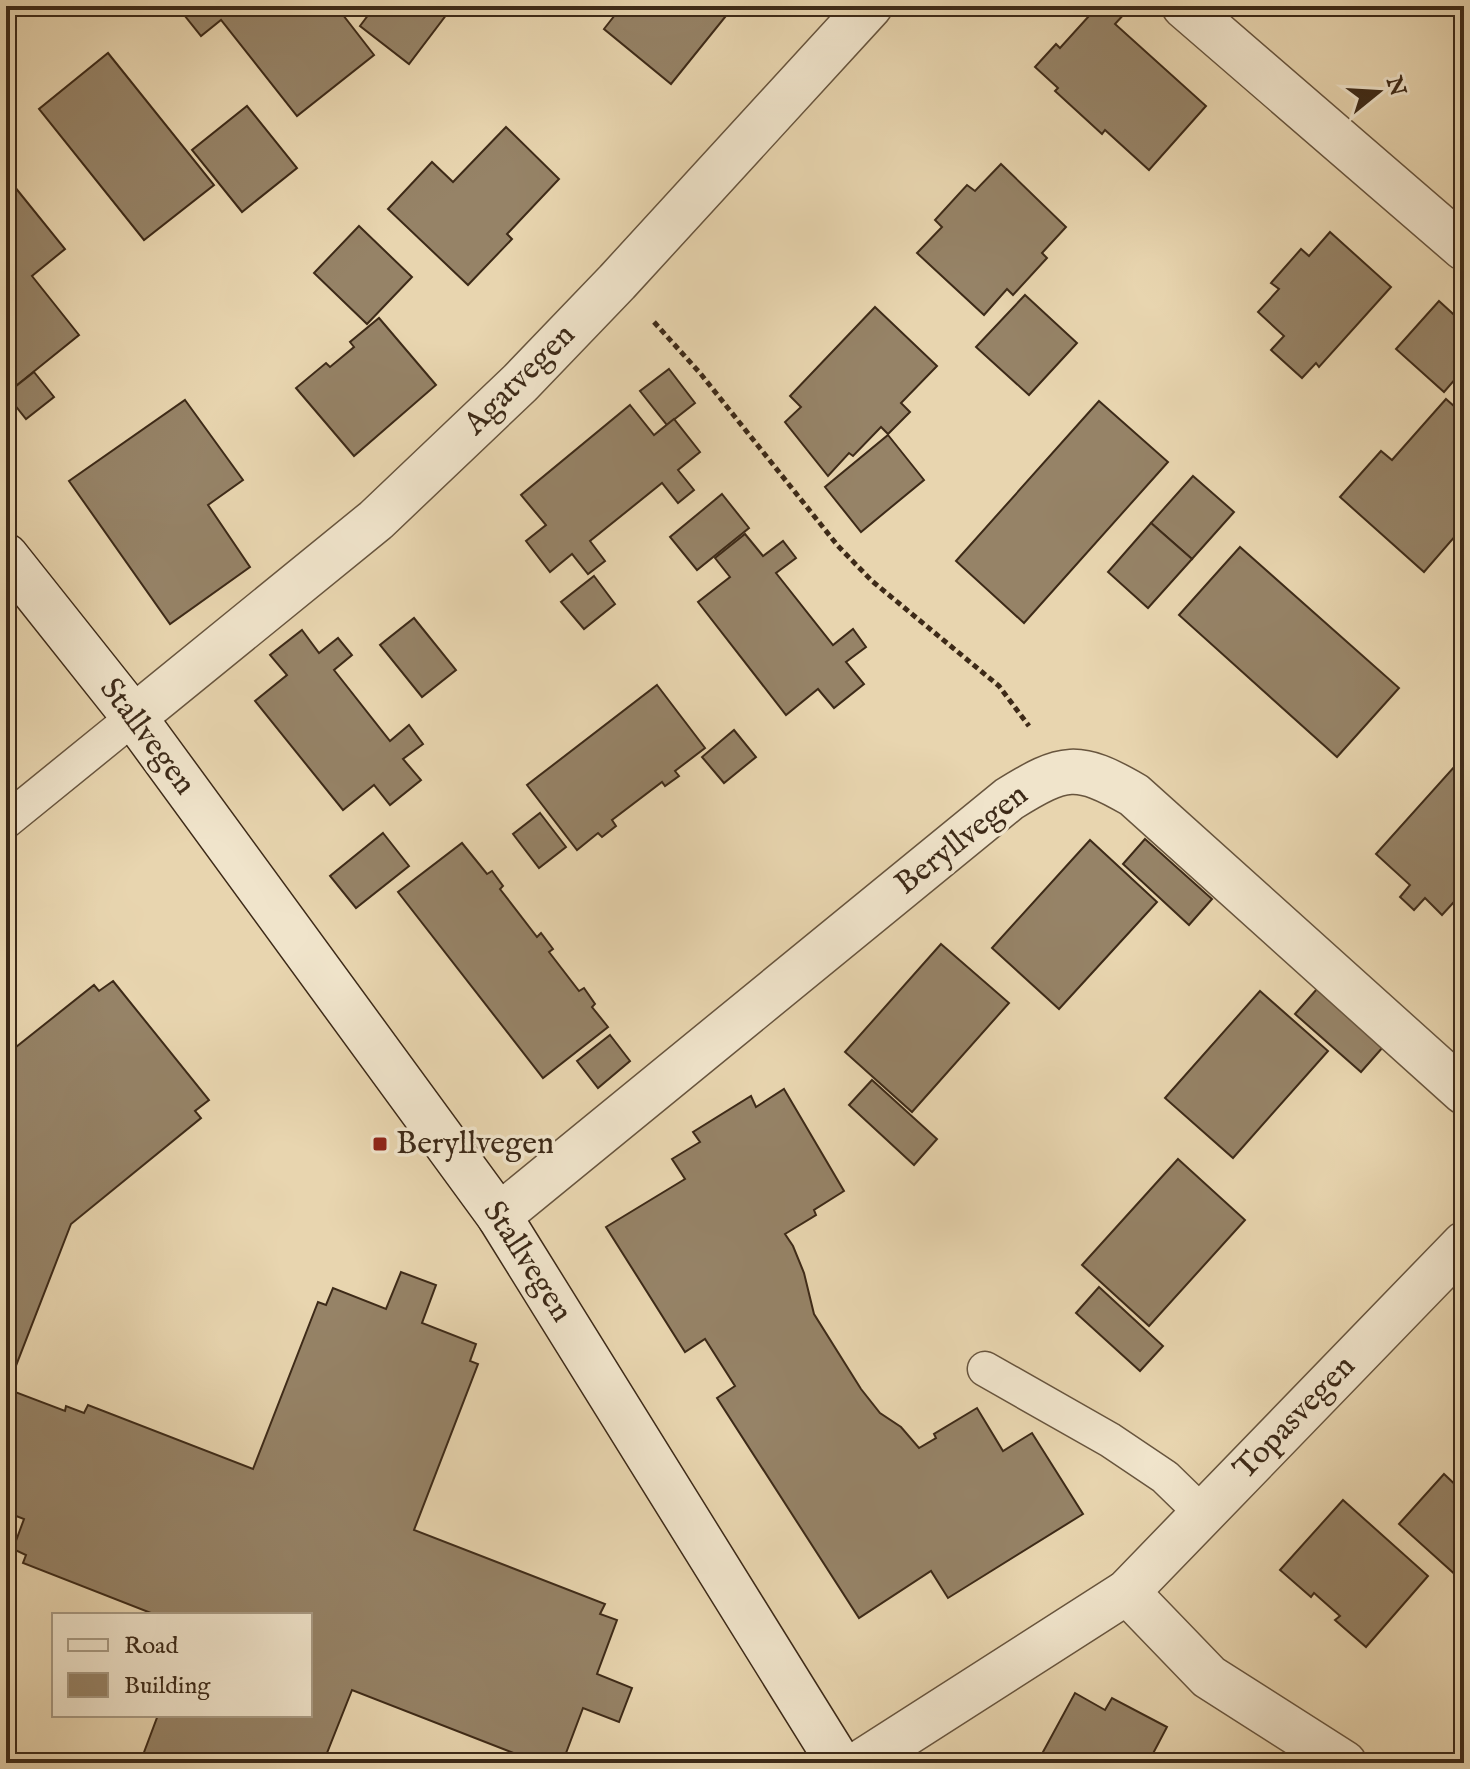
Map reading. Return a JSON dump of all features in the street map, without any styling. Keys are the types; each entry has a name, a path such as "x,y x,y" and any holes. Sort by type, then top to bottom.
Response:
{"street":[{"name":"Agatvegen","path":"134,717 376,520 520,383 870,6"},
{"path":"1184,6 1464,248"},
{"name":"Stallvegen","path":"6,556 134,717 499,1216 839,1763"},
{"name":"Beryllvegen","path":"499,1216 1009,799 1044,777 1070,770 1102,776 1134,795 1464,1092"},
{"name":"Topasvegen","path":"860,1763 1127,1592 1464,1244"},
{"path":"1127,1592 1209,1677 1344,1763"}],"lane":[{"path":"6,821 134,717"},
{"path":"985,1369 1110,1440 1165,1477 1203,1514"}],"path":[{"path":"617,282 700,373 838,546 872,581 999,686 1027,721 1044,777"}],"building":[{"path":"177,6 336,6 374,55 297,116 221,20 201,36"},
{"path":"375,6 453,6 409,64 360,26"},
{"path":"622,6 734,6 671,84 604,29"},
{"path":"1098,6 1120,6 1126,12 1115,24 1206,106 1149,170 1105,130 1102,134 1055,91 1058,88 1035,67 1056,44 1060,48"},
{"path":"108,53 214,185 144,240 39,109"},
{"path":"247,106 297,168 242,212 192,150"},
{"path":"506,127 559,179 507,234 512,239 468,285 388,209 432,162 453,182"},
{"path":"1001,164 1066,227 1042,253 1047,258 1013,295 1007,289 984,315 917,253 942,227 935,220 967,185 975,191"},
{"path":"6,176 65,249 32,276 79,335 6,394"},
{"path":"359,226 412,277 367,324 314,273"},
{"path":"1330,232 1391,287 1319,367 1316,363 1302,378 1271,350 1284,336 1258,312 1279,289 1271,283 1301,249 1309,256"},
{"path":"1025,295 1077,343 1029,395 976,347"},
{"path":"1439,301 1464,324 1464,369 1444,392 1396,349"},
{"path":"875,307 937,366 901,403 910,412 888,434 881,427 853,456 849,453 828,476 785,422 801,407 790,396"},
{"path":"379,318 436,385 354,456 296,388 326,363 330,367 354,347 350,342"},
{"path":"669,369 695,403 667,425 640,391"},
{"path":"34,372 54,397 26,419 6,394"},
{"path":"1446,399 1464,415 1464,526 1424,572 1340,497 1381,451 1392,460"},
{"path":"185,400 243,480 208,505 250,567 170,624 69,481"},
{"path":"1099,401 1168,462 1024,623 956,561"},
{"path":"630,405 654,435 674,419 700,452 678,470 694,490 678,503 662,483 590,541 605,561 588,574 572,554 550,572 526,541 546,525 521,495"},
{"path":"888,435 924,480 861,532 825,487"},
{"path":"1193,476 1234,512 1192,559 1151,523"},
{"path":"722,494 749,528 697,570 670,537"},
{"path":"1151,523 1192,559 1148,608 1108,572"},
{"path":"745,534 763,556 783,541 796,558 776,573 833,645 853,629 866,647 846,662 864,684 834,708 818,689 786,715 698,602 730,577 715,558"},
{"path":"1240,547 1399,688 1337,757 1179,615"},
{"path":"594,576 615,604 584,629 561,602"},
{"path":"414,618 456,670 422,697 380,645"},
{"path":"302,630 319,653 338,638 352,655 334,670 390,741 409,725 423,744 403,759 421,780 390,805 374,785 343,810 255,701 287,675 270,655"},
{"path":"657,685 705,748 675,771 679,776 665,786 662,782 612,820 616,826 602,837 598,833 577,850 527,785"},
{"path":"734,730 756,757 724,783 702,757"},
{"path":"1464,756 1464,891 1442,915 1425,898 1414,910 1400,897 1410,885 1376,854"},
{"path":"540,813 566,847 539,868 513,834"},
{"path":"383,833 409,866 356,908 330,876"},
{"path":"1145,839 1212,899 1189,925 1123,864"},
{"path":"1090,840 1157,902 1059,1009 992,948"},
{"path":"462,843 487,874 492,871 503,886 500,889 537,937 541,933 553,949 549,952 579,991 584,988 595,1004 592,1007 608,1027 543,1078 398,892"},
{"path":"941,944 1009,1003 912,1112 845,1052"},
{"path":"113,981 209,1100 195,1111 201,1118 71,1224 7,1389 65,1411 66,1406 84,1413 88,1405 253,1469 318,1302 326,1305 333,1288 386,1309 401,1272 436,1285 422,1323 476,1344 470,1361 478,1364 414,1530 605,1604 600,1614 617,1620 597,1674 632,1688 619,1722 583,1708 563,1761 547,1755 543,1763 539,1763 352,1690 323,1763 140,1763 157,1717 312,1717 312,1613 151,1613 23,1563 26,1555 13,1549 24,1519 6,1512 6,1055 94,985 99,991"},
{"path":"1317,989 1383,1047 1361,1072 1295,1014"},
{"path":"1260,991 1328,1051 1233,1158 1165,1098"},
{"path":"610,1035 630,1061 598,1088 577,1061"},
{"path":"872,1080 937,1139 914,1165 849,1105"},
{"path":"784,1089 844,1191 814,1210 816,1215 785,1234 804,1273 814,1314 861,1389 880,1413 901,1427 919,1448 936,1438 934,1434 977,1408 1003,1451 1032,1433 1083,1514 948,1598 931,1571 859,1618 717,1398 735,1386 705,1339 685,1352 606,1227 685,1179 672,1159 700,1142 693,1132 751,1096 756,1107"},
{"path":"1178,1159 1245,1220 1149,1326 1082,1265"},
{"path":"1099,1287 1163,1346 1140,1371 1076,1313"},
{"path":"1444,1474 1464,1493 1464,1572 1459,1578 1399,1524"},
{"path":"1343,1500 1428,1576 1366,1647 1335,1620 1340,1616 1314,1593 1311,1597 1280,1570"},
{"path":"1075,1693 1105,1710 1112,1698 1167,1727 1148,1763 1037,1763"}],"place":[{"name":"Beryllvegen","path":"380,1144"}]}
